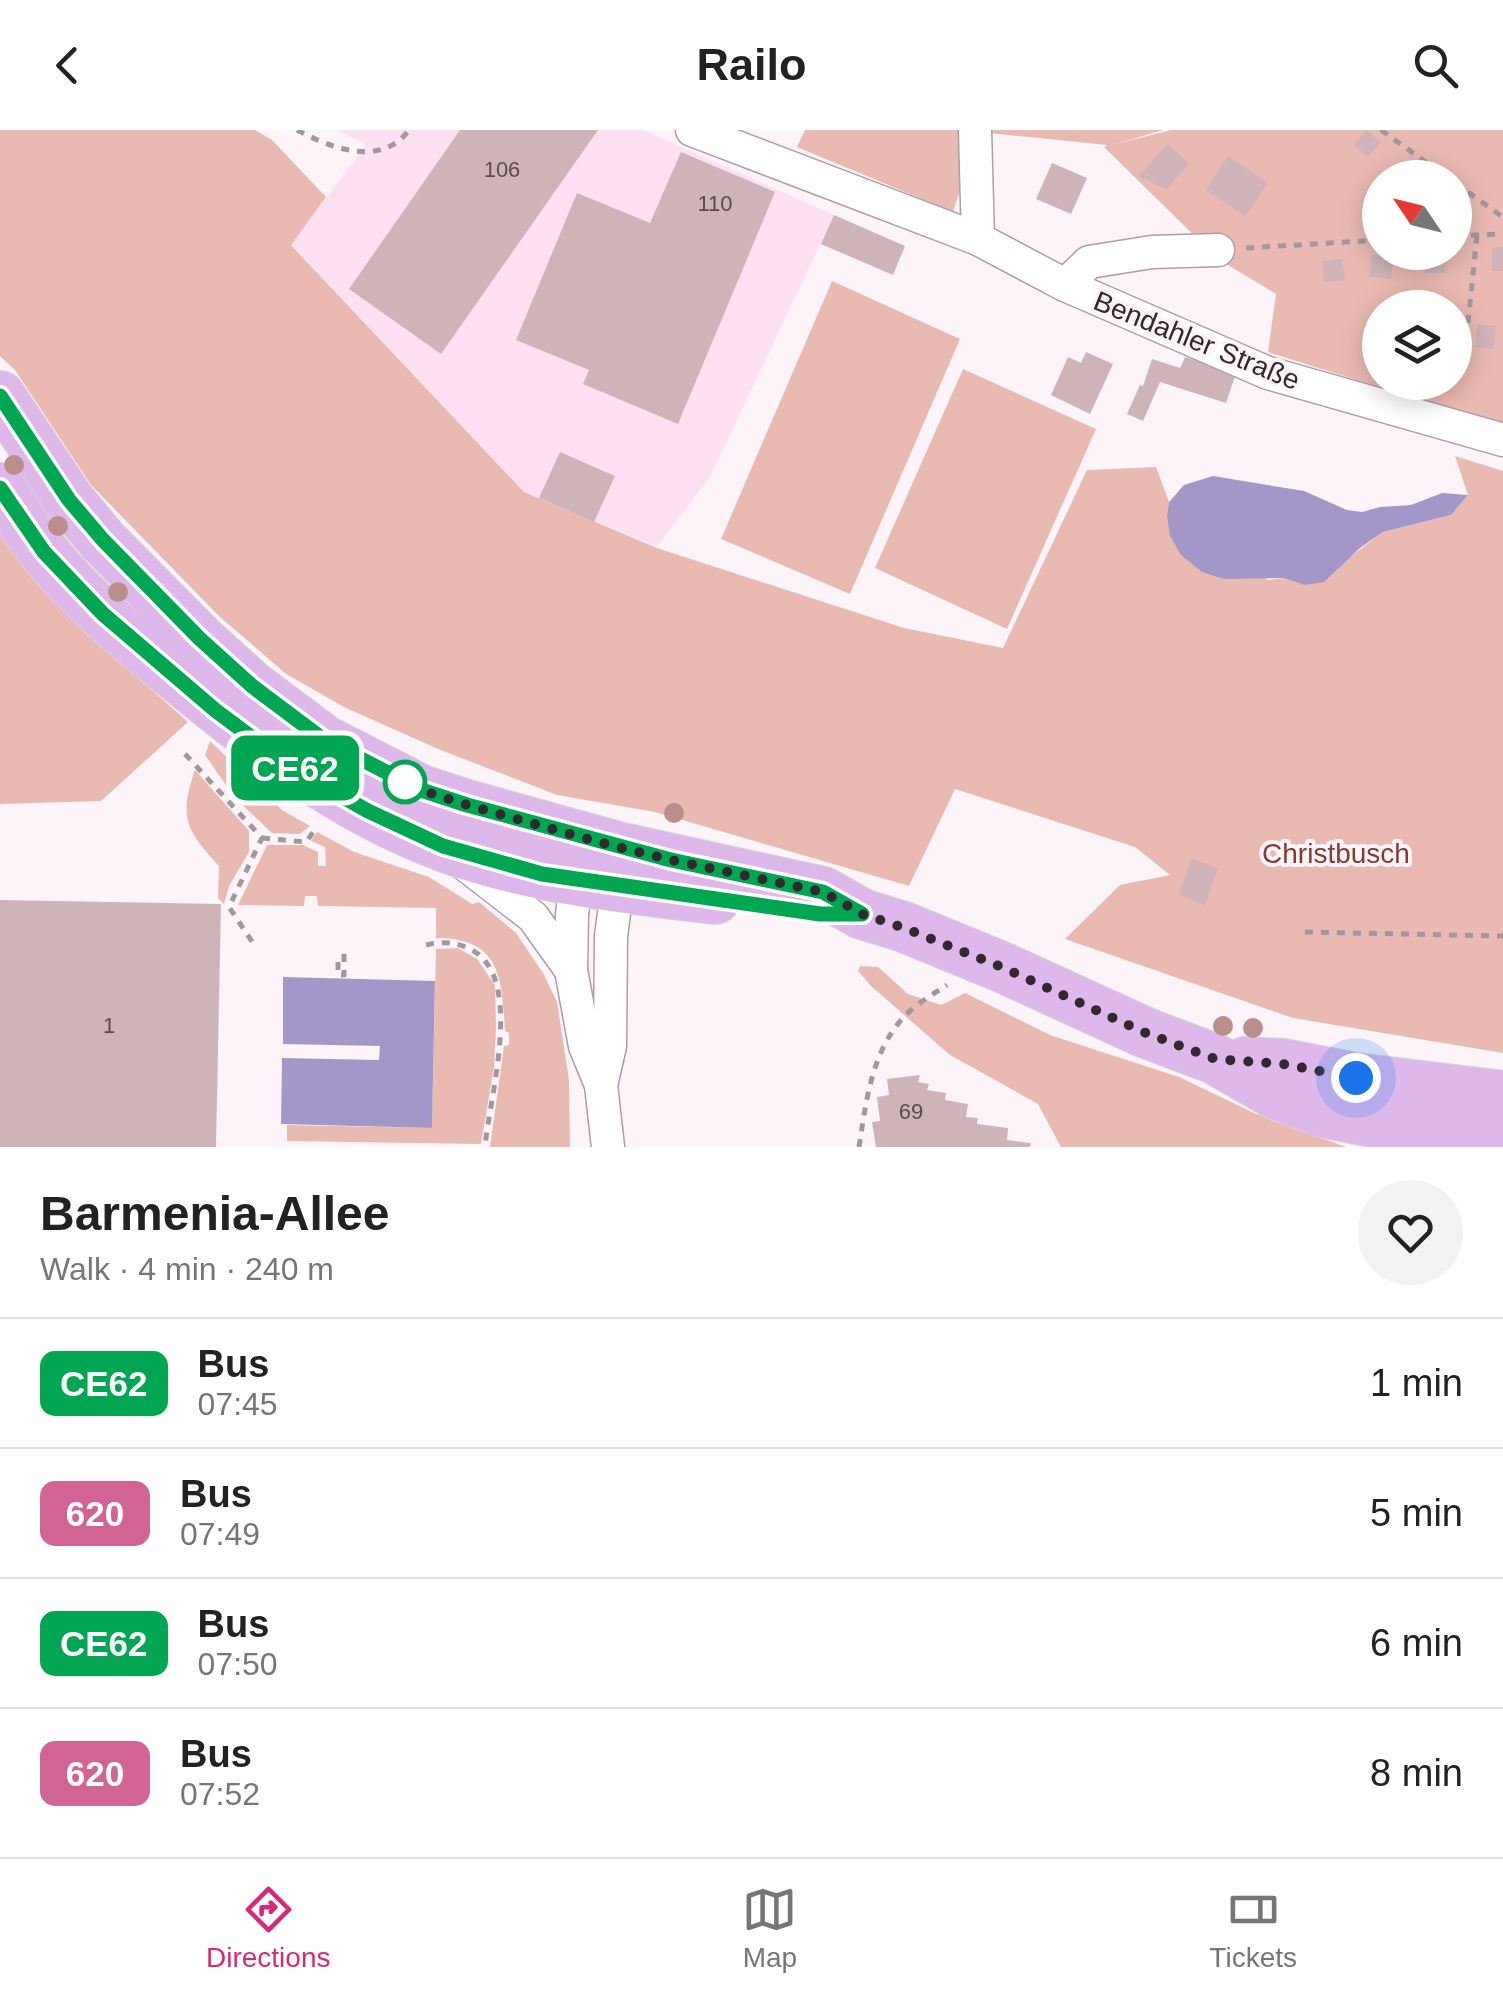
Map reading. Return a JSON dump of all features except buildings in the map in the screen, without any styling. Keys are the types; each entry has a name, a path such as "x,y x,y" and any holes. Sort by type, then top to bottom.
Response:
{"main road":[{"path":"0,396 69,500 103,540 252,686 324,740 421,790 599,863"},
{"path":"0,488 44,552 78,590 215,710 318,783 443,846 528,871 599,863 823,892 862,914 1004,968 1146,1033 1215,1059 1277,1095 1322,1112 1503,1143"},
{"path":"1215,1059 1283,1064 1356,1078 1503,1096"}],"street":[{"name":"Bendahler Straße","path":"692,130 978,239 1065,285 1268,373 1503,440"},
{"path":"975,130 978,239"},
{"name":"Bendahler Straße","path":"1065,285 1089,262 1152,252 1218,250"},
{"path":"443,846 532,917 571,970"},
{"path":"599,863 571,970 585,1046 601,1085 608,1147"},
{"path":"599,863 611,936 610,1046 601,1085"}],"path":[{"path":"297,130 346,151 377,151 404,138 410,130"},
{"path":"1381,130 1423,160"},
{"path":"1472,195 1503,217"},
{"path":"1472,235 1503,234"},
{"path":"1471,290 1477,235"},
{"path":"1218,250 1362,241"},
{"path":"185,754 262,838 306,842 319,824"},
{"path":"255,946 229,907 262,838"},
{"path":"1305,932 1503,936"},
{"path":"426,945 458,943 481,954 498,983 501,1026 485,1147"},
{"path":"338,962 338,975 344,975 344,946"},
{"path":"860,1147 866,1099 884,1045 918,1004 951,982"}],"shaded area":[{"path":"338,130 643,130 834,215 710,477 657,547 524,492 291,244 366,145"},
{"path":"1213,476 1304,491 1347,510 1362,512 1411,505 1442,493 1468,495 1451,515 1383,532 1324,582 1304,585 1284,578 1224,579 1202,572 1181,555 1170,536 1169,502 1184,485"},
{"path":"283,977 435,981 432,1128 281,1124 282,1058 379,1060 380,1046 283,1044"}],"green space":[{"name":"Christbusch","path":"0,130 255,130 272,140 326,197 291,245 524,492 657,548 904,628 1003,648 1087,470 1156,467 1169,502 1167,515 1268,580 1284,578 1304,585 1383,532 1451,515 1468,495 1455,456 1503,471 1503,1053 1293,1018 1065,939 1120,885 1170,875 1135,847 955,789 909,886 655,812 557,795 438,749 344,707 286,674 220,617 91,485 15,370 0,356"},
{"path":"805,130 1163,130 1116,144 1171,130 1503,130 1503,426 1420,400 1472,400 1472,290 1362,290 1362,382 1268,352 1276,294 1218,259 1104,147 1107,145 968,131 968,166 953,212 797,147"},
{"path":"832,281 960,339 850,594 721,539"},
{"path":"963,369 1096,429 1007,629 875,568"},
{"path":"0,519 92,637 188,722 101,801 0,804"},
{"path":"210,741 282,810 310,826 300,834 272,833 235,798 205,755"},
{"path":"195,770 249,831 249,852 229,886 224,904 218,898 219,866 199,843 189,823 187,800"},
{"path":"317,832 354,852 429,877 472,904 479,902 516,933 557,1002 569,1080 570,1147 490,1147 504,1046 509,1045 499,978 486,953 474,945 436,938 436,908 318,906 317,896 305,896 304,906 238,905 267,845 303,845 318,852 318,866 326,866 325,847 311,841"},
{"path":"458,948 477,959 495,985 494,1067 481,1144 287,1141 287,1125 432,1128 436,949"},
{"path":"860,966 878,967 908,994 941,1005 965,993 1050,1035 1179,1077 1254,1113 1346,1147 1061,1147 1038,1104 950,1055 871,986 858,971"}],"bus line":[{"name":"CE62","path":"0,396 69,500 103,540 200,639 252,686 324,740 421,790 467,805 671,860 823,892 862,914 820,914 542,874 465,854 368,811 274,754 215,710 103,614 44,552 0,488"}],"route":[{"path":"405,782 394,776 421,790 467,805 602,843 823,892 862,914 1004,968 1146,1033 1215,1059 1283,1064 1356,1078"}]}
